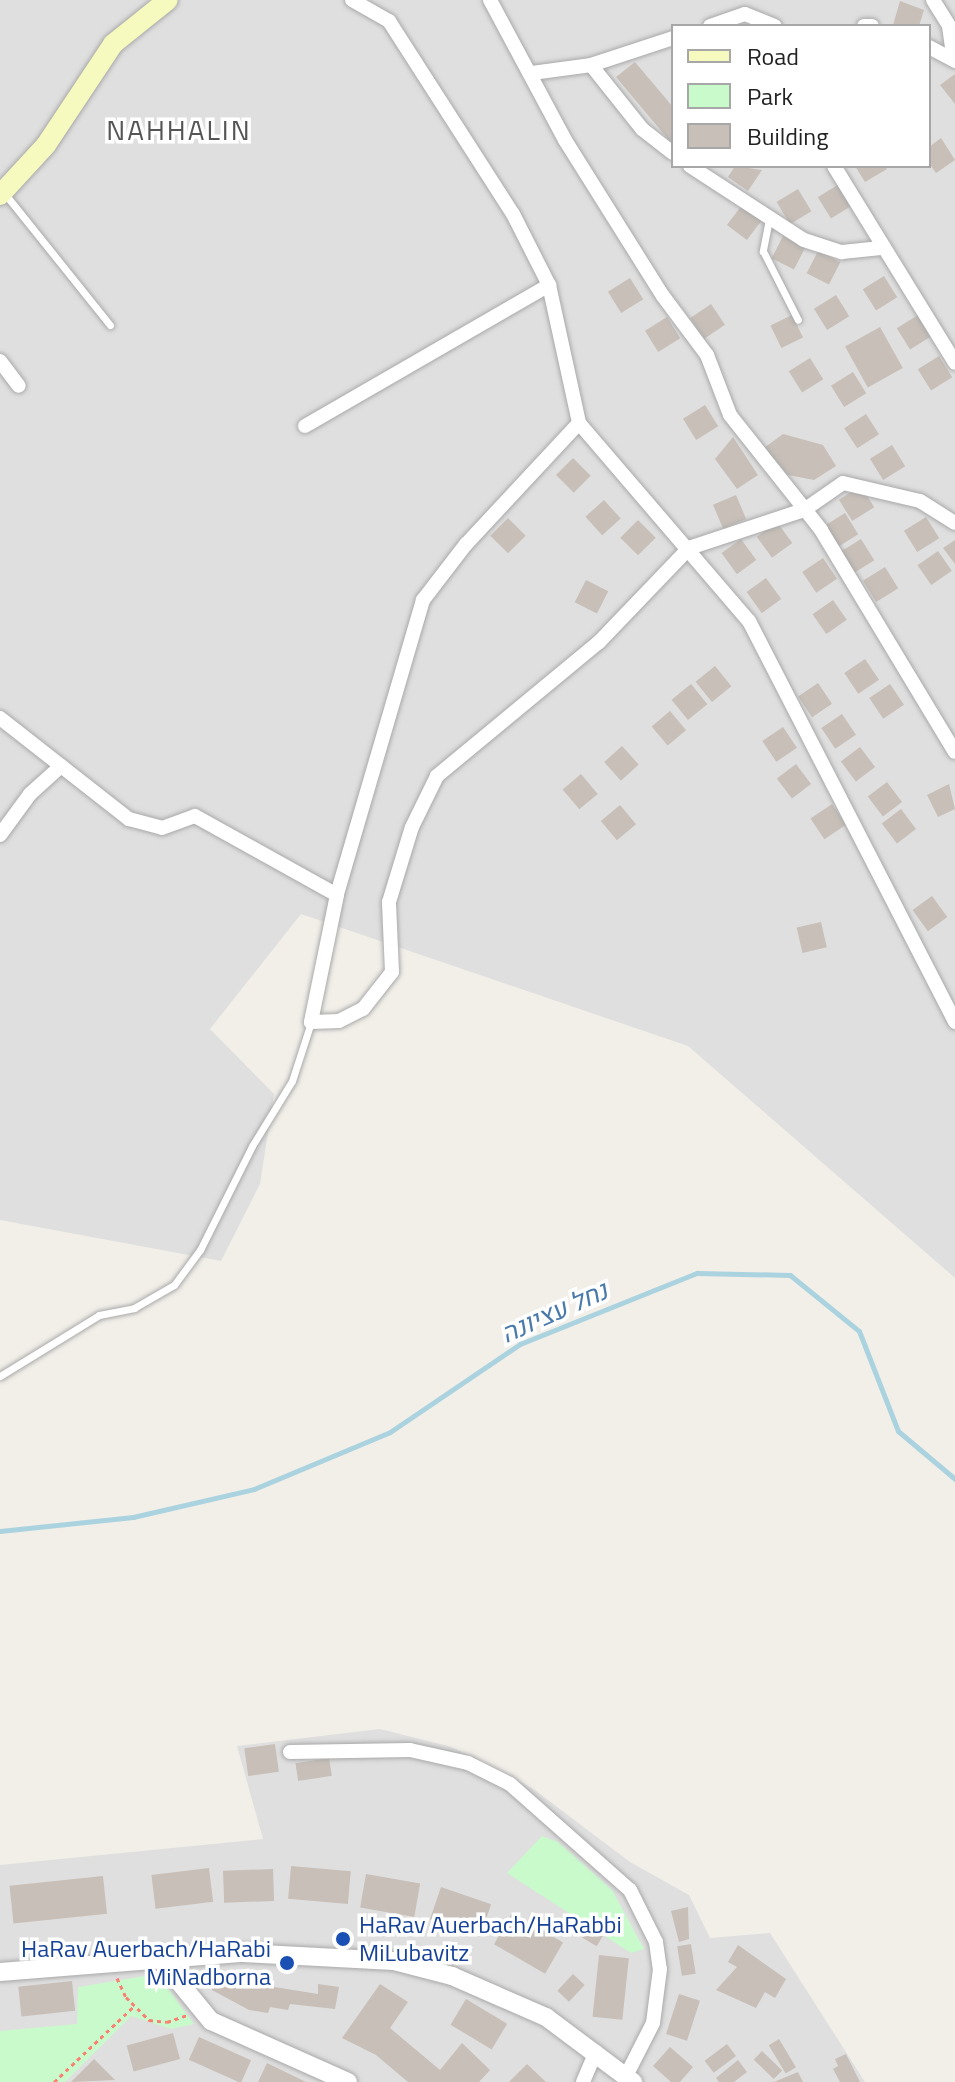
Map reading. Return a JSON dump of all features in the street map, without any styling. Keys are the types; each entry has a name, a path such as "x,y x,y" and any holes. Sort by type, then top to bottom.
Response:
{"main road":[{"path":"2,194 46,145 113,44 168,0"}],"street":[{"path":"352,0 378,4 513,214 549,285 579,423 749,621 955,1022"},
{"path":"490,0 580,164 663,296 707,355 730,415 804,510 955,752"},
{"path":"933,0 949,26 954,61"},
{"path":"716,24 748,13 771,24"},
{"path":"532,73 591,65 671,39"},
{"path":"931,48 954,61"},
{"path":"591,65 642,129 671,151"},
{"path":"693,168 804,240 842,252 881,248"},
{"path":"835,168 881,248 955,363"},
{"path":"305,426 549,285"},
{"path":"0,361 19,386"},
{"path":"579,423 466,544 423,600 337,895 311,1022 339,1021 363,1009 392,972 389,902 412,827 437,776 599,642 689,548 804,510 843,483 920,501 955,523"},
{"path":"0,718 129,819 162,828 195,816 337,895"},
{"path":"0,835 30,794 61,766"},
{"path":"0,1972 271,1953 394,1961 498,1994 546,2017 630,2079 653,2023 660,1969 656,1942 630,1890 510,1784 468,1763 410,1750 290,1752"},
{"path":"161,1960 197,2009 225,2028 348,2082"},
{"path":"583,2082 596,2052"}],"lane":[{"path":"2,194 110,325"},
{"path":"770,217 763,251 798,320"},
{"path":"0,1376 99,1315 134,1308 174,1285 200,1250 292,1081 311,1022"}],"path":[{"path":"111,1964 134,2006 149,2020 167,2022 197,2009"},
{"path":"54,2082 134,2006"}],"shaded area":[{"path":"0,0 955,0 955,1278 688,1046 301,914 210,1029 274,1094 260,1184 221,1261 0,1220"},
{"path":"380,1729 452,1747 532,1788 630,1862 689,1895 710,1938 770,1933 865,2082 0,2082 0,1865 263,1839 237,1746"}],"green space":[{"path":"542,1836 558,1842 612,1890 644,1949 631,1953 507,1873"},
{"path":"157,1974 194,2024 171,2029 131,2016 65,2082 0,2082 0,2031 77,2024 78,1987"}],"building":[{"path":"900,1 924,10 920,24 893,24"},
{"path":"635,62 671,105 671,143 616,77"},
{"path":"955,74 955,104 940,85"},
{"path":"941,138 955,160 936,173 931,166 931,146"},
{"path":"734,168 762,170 748,191 728,177"},
{"path":"856,168 887,169 865,182"},
{"path":"839,184 852,205 831,218 818,197"},
{"path":"798,189 811,211 790,224 777,202"},
{"path":"742,205 762,220 747,240 727,225"},
{"path":"783,236 805,247 794,270 772,258"},
{"path":"818,251 840,262 829,285 807,273"},
{"path":"884,276 897,297 876,310 863,289"},
{"path":"630,278 643,299 621,313 608,292"},
{"path":"836,295 849,316 827,330 814,309"},
{"path":"711,304 725,325 704,339 690,318"},
{"path":"792,315 803,337 781,348 770,326"},
{"path":"918,315 931,336 910,349 897,328"},
{"path":"667,317 680,338 658,352 645,331"},
{"path":"880,327 903,368 868,387 845,346"},
{"path":"939,356 952,377 931,390 918,369"},
{"path":"810,358 823,379 802,392 789,371"},
{"path":"853,372 866,393 844,407 831,386"},
{"path":"705,405 718,426 696,440 683,419"},
{"path":"866,414 879,434 857,448 844,428"},
{"path":"783,434 823,445 836,466 814,480 788,475 764,448"},
{"path":"733,437 758,475 737,489 715,459"},
{"path":"892,445 905,466 883,480 870,459"},
{"path":"573,458 591,476 574,493 556,475"},
{"path":"861,486 874,507 852,521 839,500"},
{"path":"736,495 746,519 723,529 713,505"},
{"path":"604,500 621,519 602,535 585,517"},
{"path":"845,513 858,534 836,548 823,527"},
{"path":"926,517 939,538 917,552 904,531"},
{"path":"508,518 526,536 508,553 490,536"},
{"path":"638,520 656,538 638,555 620,538"},
{"path":"777,522 792,543 772,558 757,537"},
{"path":"741,539 756,560 737,574 722,553"},
{"path":"861,539 874,560 852,574 839,553"},
{"path":"955,540 955,564 943,548"},
{"path":"938,551 952,571 931,585 918,565"},
{"path":"823,558 837,579 816,593 802,572"},
{"path":"885,567 898,588 876,602 863,581"},
{"path":"766,578 781,599 762,613 747,592"},
{"path":"586,580 608,591 597,614 575,602"},
{"path":"833,600 847,620 826,634 813,614"},
{"path":"865,659 879,680 858,694 844,673"},
{"path":"715,666 731,686 712,702 696,682"},
{"path":"818,683 832,704 812,717 798,696"},
{"path":"691,684 707,704 688,720 672,700"},
{"path":"890,684 904,705 883,719 869,698"},
{"path":"670,711 686,730 668,746 652,726"},
{"path":"842,714 856,735 835,749 821,728"},
{"path":"783,727 797,748 776,762 762,741"},
{"path":"622,746 639,765 621,781 604,762"},
{"path":"860,747 875,767 856,781 841,761"},
{"path":"796,764 811,784 792,798 777,778"},
{"path":"581,774 598,794 579,809 563,789"},
{"path":"887,782 902,802 883,816 868,796"},
{"path":"949,784 955,809 938,817 927,795"},
{"path":"832,804 846,825 824,839 810,819"},
{"path":"620,805 636,824 617,840 601,821"},
{"path":"901,809 916,829 897,843 882,823"},
{"path":"932,896 947,917 928,931 913,910"},
{"path":"821,922 827,947 802,953 797,928"},
{"path":"275,1744 279,1772 248,1776 244,1748"},
{"path":"329,1758 332,1776 298,1781 295,1763"},
{"path":"291,1866 351,1871 348,1904 288,1899"},
{"path":"209,1868 213,1902 156,1909 151,1875"},
{"path":"273,1869 274,1901 224,1903 223,1871"},
{"path":"366,1874 420,1884 414,1917 360,1907"},
{"path":"103,1876 107,1914 13,1924 10,1886"},
{"path":"441,1887 491,1904 480,1936 430,1919"},
{"path":"688,1907 689,1939 679,1942 671,1911"},
{"path":"512,1913 563,1942 545,1974 494,1944"},
{"path":"578,1921 603,1936 597,1946 572,1931"},
{"path":"691,1944 696,1974 682,1976 677,1946"},
{"path":"738,1945 786,1979 775,1998 765,1992 756,2008 716,1990 737,1967 728,1962"},
{"path":"599,1955 629,1958 622,2020 593,2017"},
{"path":"213,1974 269,1978 268,1986 318,1994 318,1984 339,1987 335,2009 290,2004 288,2010 270,2007 268,2013 249,2010 212,1990"},
{"path":"573,1974 585,1985 569,2002 557,1991"},
{"path":"72,1981 75,2011 21,2016 18,1987"},
{"path":"380,1984 408,2002 390,2028 440,2070 462,2043 490,2070 479,2082 408,2082 376,2055 342,2038"},
{"path":"679,1994 700,2001 687,2041 666,2034"},
{"path":"466,1999 507,2024 492,2049 451,2025"},
{"path":"173,2033 180,2059 134,2072 127,2045"},
{"path":"199,2037 251,2060 239,2082 189,2060"},
{"path":"779,2039 796,2067 786,2073 769,2045"},
{"path":"727,2044 736,2056 714,2073 705,2061"},
{"path":"670,2047 693,2067 680,2082 671,2082 653,2066"},
{"path":"762,2051 782,2070 774,2079 754,2060"},
{"path":"846,2054 860,2082 840,2082 833,2069 838,2066 835,2059"},
{"path":"94,2059 115,2080 71,2082"},
{"path":"738,2060 747,2072 734,2082 719,2082 716,2078"},
{"path":"267,2063 306,2082 258,2082"},
{"path":"527,2064 546,2082 509,2082"},
{"path":"798,2072 803,2082 774,2082"}],"waterway":[{"name":"נחל עציונה","path":"0,1531 133,1517 254,1489 390,1432 520,1344 697,1273 790,1275 859,1331 898,1431 955,1479"}],"place":[{"name":"HaRav Auerbach/HaRabbi MiLubavitz","path":"343,1939"},
{"name":"HaRav Auerbach/HaRabi MiNadborna","path":"287,1963"}],"district":[{"name":"NAHHALIN","path":"179,130"}]}
